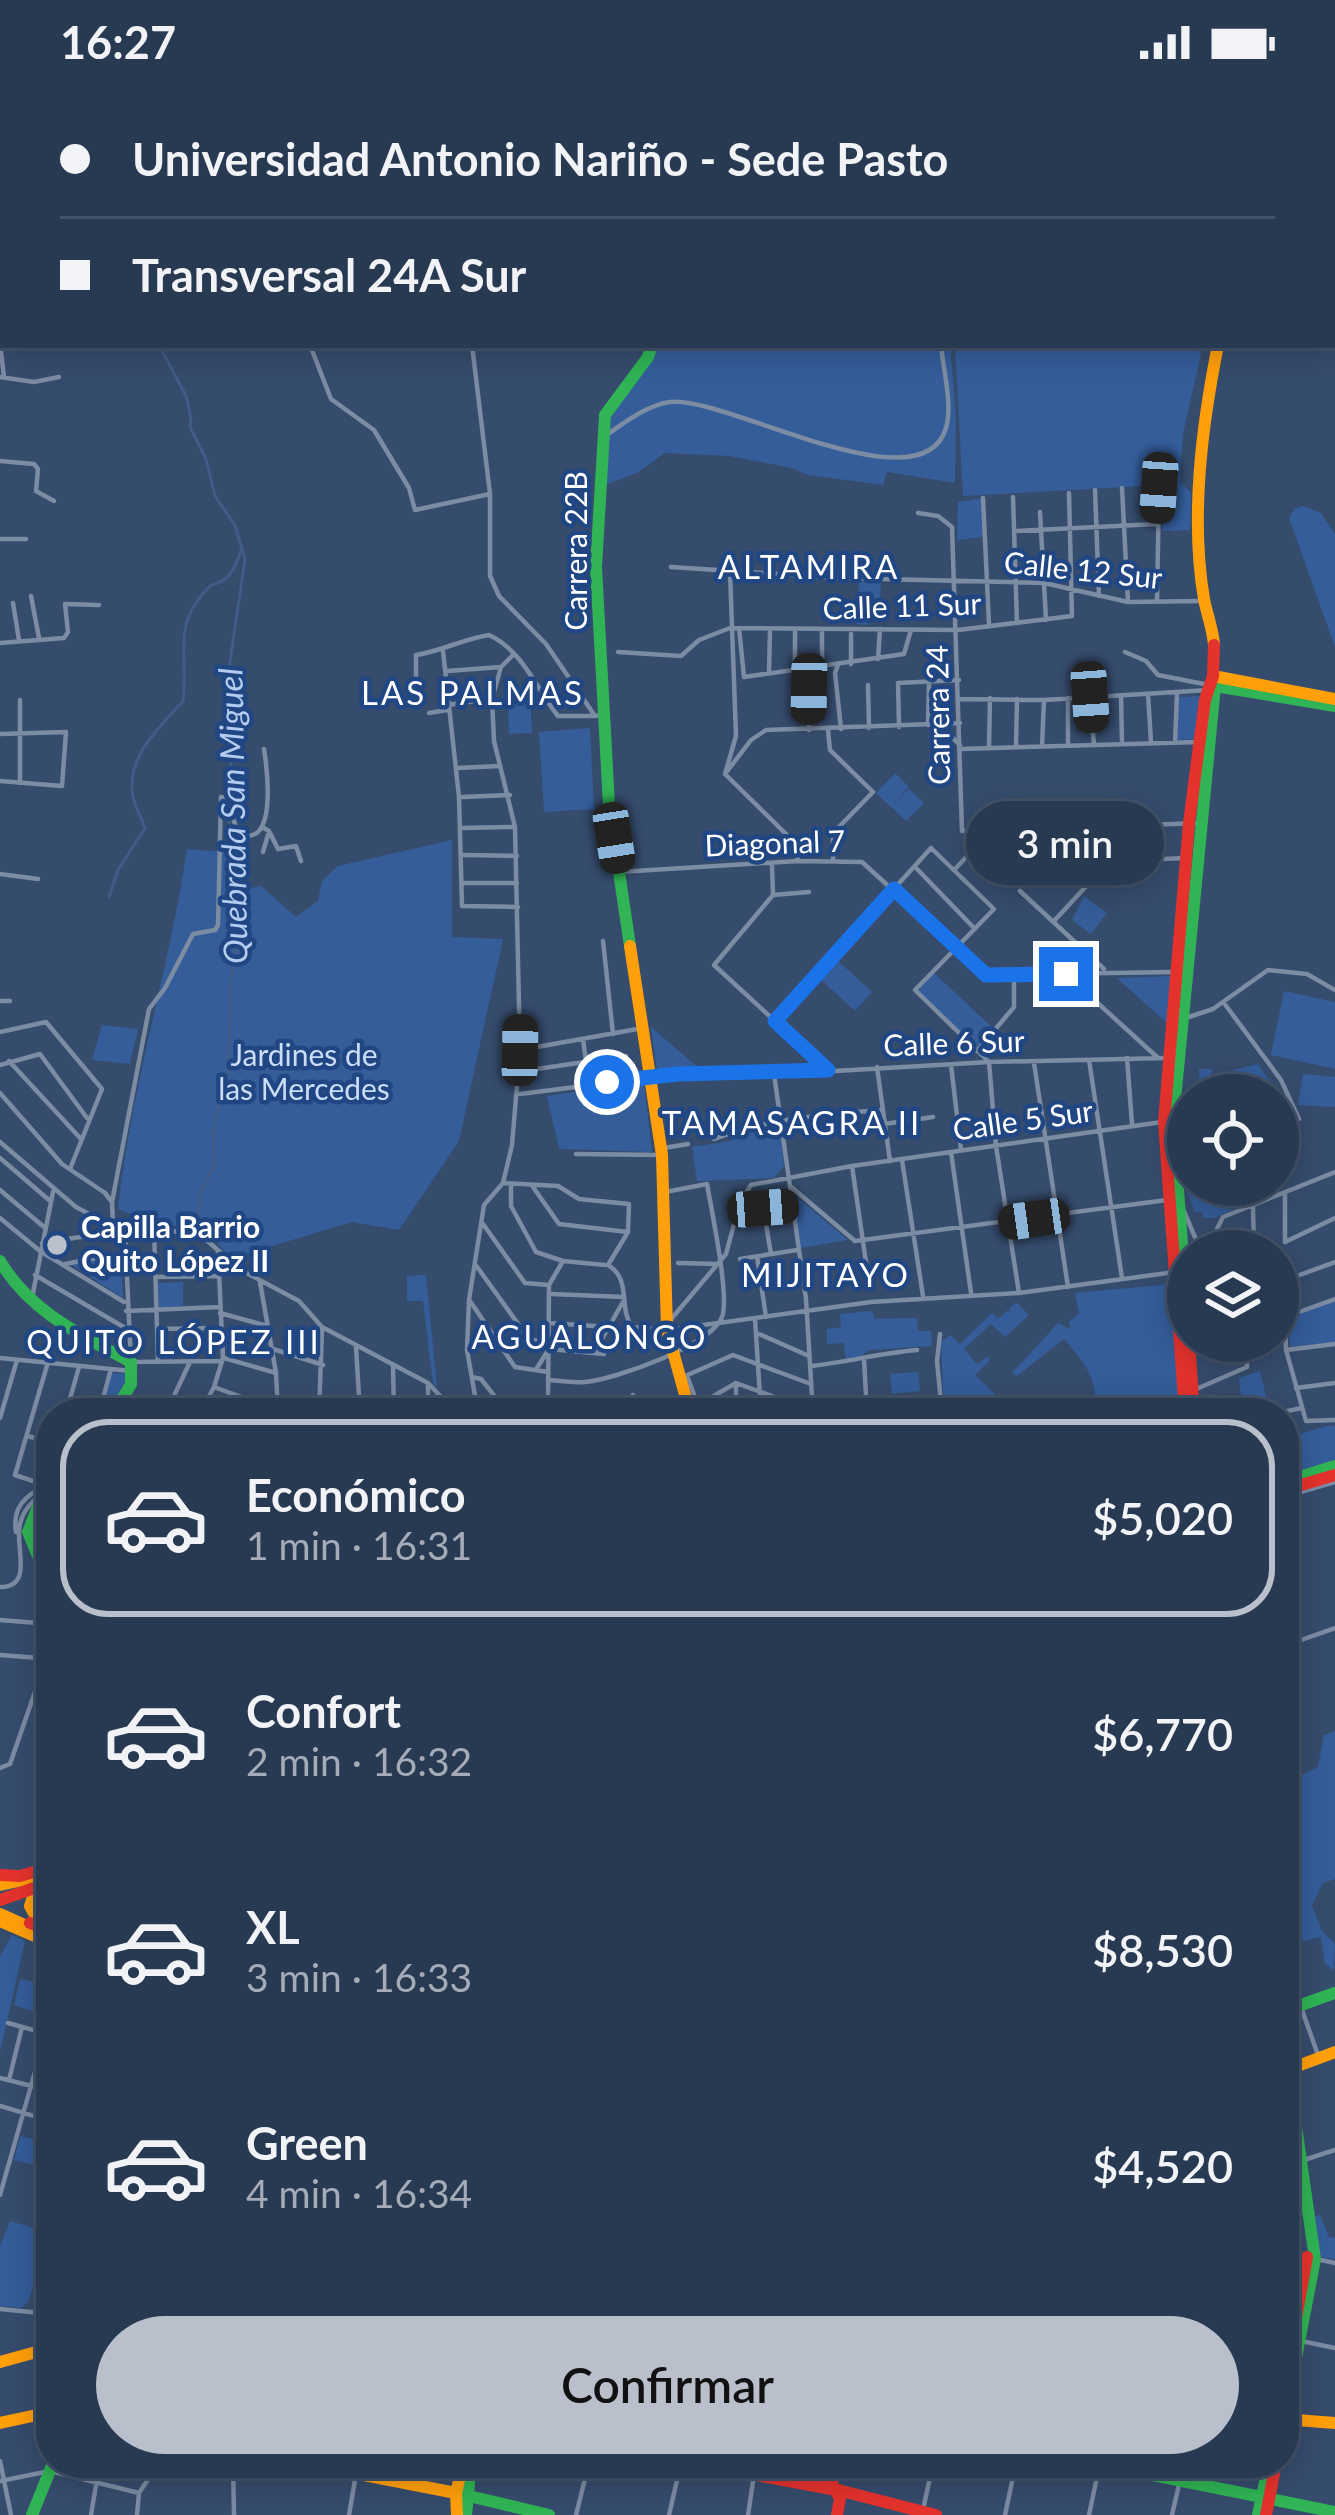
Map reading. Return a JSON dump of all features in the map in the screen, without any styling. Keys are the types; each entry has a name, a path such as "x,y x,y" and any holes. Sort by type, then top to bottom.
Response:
{"street":[{"path":"311,348 331,398 374,430 409,488 416,510 490,494"},
{"path":"472,348 490,494 490,576 499,596 546,644 599,715"},
{"name":"Carrera 22B","path":"651,348 611,404 602,438 596,567 599,715 662,1152 667,1327 691,1398"},
{"path":"602,438 647,410 676,401 710,406 853,452 912,459 933,448 947,423 941,348"},
{"path":"1168,1074 1212,684 1214,640 1204,601 1201,459 1205,404 1217,348"},
{"path":"2,377 34,382 59,377"},
{"path":"0,461 34,464 38,469 36,491 54,501"},
{"path":"1122,488 1128,602"},
{"path":"1157,602 1159,488"},
{"path":"1095,490 1099,596"},
{"path":"1069,493 1071,587"},
{"path":"1012,497 1017,623"},
{"path":"983,498 989,626"},
{"name":"Carrera 24","path":"918,512 938,516 952,527 962,831 992,830"},
{"path":"1040,512 1046,620"},
{"path":"1014,531 1156,524"},
{"path":"0,539 26,538"},
{"name":"Calle 12 Sur","path":"671,567 838,578 1043,583 1128,602 1204,601"},
{"path":"725,774 736,736 730,570"},
{"name":"Calle 11 Sur","path":"730,628 958,630 1046,620 1074,613 1071,587"},
{"path":"31,596 39,638"},
{"path":"13,603 19,640"},
{"path":"0,643 67,635 65,604 99,605"},
{"path":"618,652 681,656 699,640 730,628"},
{"path":"739,628 743,676 904,654 911,630"},
{"path":"769,672 770,628"},
{"path":"878,658 880,629"},
{"path":"795,630 795,670"},
{"path":"822,631 822,667"},
{"path":"851,631 851,664"},
{"path":"416,692 414,656 489,635 514,654 542,687 558,716 599,715"},
{"path":"443,651 459,797 462,906 518,907"},
{"path":"1125,652 1146,661 1158,675 1335,703"},
{"path":"476,1398 467,1350 470,1300 484,1205 502,1183 512,1145 520,1050 515,827 494,741 492,699 500,667 514,654"},
{"path":"838,665 841,729"},
{"path":"447,670 500,667"},
{"path":"899,727 897,684 959,680"},
{"path":"928,725 929,681"},
{"path":"959,699 1178,694 1212,684"},
{"path":"1168,1058 1183,1019 1186,859 1196,823 1200,742 1212,684"},
{"path":"868,685 868,728"},
{"path":"809,689 809,730"},
{"path":"1148,694 1151,743"},
{"path":"1175,742 1178,694"},
{"path":"1120,696 1122,744"},
{"path":"1090,697 1094,745"},
{"path":"989,748 990,698"},
{"path":"1068,698 1068,745"},
{"path":"429,713 492,699"},
{"path":"1016,746 1017,699"},
{"path":"20,700 20,783"},
{"path":"1042,746 1044,700"},
{"path":"725,774 758,733 766,730 960,722"},
{"path":"938,724 960,747 1200,742"},
{"path":"828,730 830,750 873,792 833,833 833,860"},
{"path":"0,734 66,732 62,786 0,781"},
{"path":"263,852 269,784 264,749"},
{"path":"456,768 500,766"},
{"path":"725,774 788,836 798,861"},
{"path":"459,797 510,795"},
{"path":"112,1225 112,1202 149,1009 193,934 218,925 224,826 221,797 226,798 238,838 242,874"},
{"path":"954,870 992,830 1196,823"},
{"path":"1155,824 1156,860"},
{"path":"1053,923 1091,881 1091,872 1107,850 1107,826"},
{"path":"460,828 515,827"},
{"path":"1080,827 1116,861 1186,859"},
{"path":"238,838 265,829"},
{"path":"265,829 278,849 296,846 301,861"},
{"path":"775,1021 932,848 994,909 915,990 988,1062 1019,1293"},
{"path":"461,855 517,856"},
{"name":"Diagonal 7","path":"619,872 833,860 862,862 894,889"},
{"path":"772,862 773,895 714,965 828,1070"},
{"path":"915,867 975,929"},
{"path":"0,874 38,879"},
{"path":"463,883 517,883"},
{"path":"894,889 986,975 1182,971"},
{"path":"1020,891 1105,970"},
{"path":"773,895 809,892"},
{"path":"603,941 613,1034"},
{"path":"1183,1019 1224,1003 1268,970 1307,974 1335,990"},
{"path":"977,1051 1014,1007 1014,974"},
{"path":"1067,975 1168,1058"},
{"path":"0,1001 10,1001"},
{"path":"1224,1003 1277,1074"},
{"path":"0,1032 46,1022 102,1089 70,1169"},
{"path":"520,1050 644,1028"},
{"path":"583,1039 586,1061"},
{"path":"0,1065 40,1054 87,1118"},
{"path":"530,1070 626,1056"},
{"path":"1127,1058 1132,1126"},
{"name":"Calle 6 Sur","path":"517,1094 652,1076 1168,1058"},
{"path":"1089,1060 1122,1278"},
{"path":"10,1061 81,1139"},
{"path":"1034,1063 1068,1287"},
{"path":"951,1065 962,1151"},
{"path":"877,1067 890,1161"},
{"path":"774,1074 806,1312 812,1398"},
{"path":"0,1093 70,1169 112,1202"},
{"path":"714,1139 782,1122 882,1110"},
{"path":"884,1124 933,1117"},
{"name":"Calle 5 Sur","path":"719,1264 748,1187 852,1166 1167,1122"},
{"path":"0,1142 54,1190 124,1233"},
{"path":"576,1154 662,1152 688,1144"},
{"path":"951,1152 971,1293"},
{"path":"0,1158 49,1200"},
{"path":"902,1160 923,1297"},
{"path":"852,1166 869,1283"},
{"path":"1299,1186 1335,1172"},
{"path":"502,1183 558,1186 579,1199 622,1202 630,1207 628,1232 608,1265"},
{"path":"531,1184 559,1223 628,1232"},
{"path":"470,1300 484,1328 515,1367 548,1376 589,1382 673,1355 719,1322 723,1311 707,1184 665,1192"},
{"path":"511,1185 512,1206 536,1252 618,1271 627,1322 632,1327 719,1322 923,1297 1019,1293 1167,1273"},
{"path":"790,1186 840,1233 863,1241 1167,1203"},
{"path":"0,1190 44,1227"},
{"path":"32,1304 54,1190"},
{"path":"752,1208 791,1205"},
{"path":"1219,1230 1218,1222 1253,1206 1254,1230"},
{"path":"1285,1206 1285,1242 1335,1218"},
{"path":"763,1208 771,1254"},
{"path":"0,1217 126,1307 220,1310 270,1327"},
{"path":"480,1222 525,1282 624,1299"},
{"path":"124,1233 136,1225 202,1236 239,1269 299,1301 322,1327 394,1362 442,1398"},
{"path":"154,1229 158,1362"},
{"path":"41,1246 106,1233"},
{"path":"124,1233 131,1366 124,1398"},
{"path":"208,1398 222,1359 218,1250"},
{"path":"740,1259 797,1250"},
{"path":"65,1264 117,1254"},
{"path":"757,1256 766,1317"},
{"path":"0,1261 32,1304 131,1366"},
{"path":"548,1398 550,1289 563,1261"},
{"path":"1299,1275 1335,1262"},
{"path":"678,1263 719,1264"},
{"path":"475,1264 529,1339 549,1347 604,1354"},
{"path":"667,1327 719,1264"},
{"path":"35,1275 127,1329"},
{"path":"155,1277 219,1276"},
{"path":"260,1281 278,1398"},
{"path":"594,1353 624,1299"},
{"path":"1299,1312 1335,1299"},
{"path":"755,1318 759,1398"},
{"path":"549,1322 609,1327"},
{"path":"320,1398 322,1327"},
{"path":"157,1329 221,1328"},
{"path":"467,1350 484,1328"},
{"path":"757,1333 809,1356"},
{"path":"940,1334 940,1398"},
{"path":"1299,1348 1335,1344"},
{"path":"356,1345 359,1398"},
{"path":"536,1370 549,1347"},
{"path":"273,1349 322,1365"},
{"path":"810,1366 917,1350"},
{"path":"683,1378 733,1355 811,1384"},
{"path":"0,1358 111,1369 222,1359 277,1373"},
{"path":"0,1418 17,1359"},
{"path":"864,1359 868,1398"},
{"path":"38,1398 48,1362"},
{"path":"173,1398 190,1362"},
{"path":"394,1362 394,1398"},
{"path":"1184,1362 1184,1398"},
{"path":"1190,1362 1193,1398"},
{"path":"1192,1390 1247,1367 1247,1362"},
{"path":"1289,1362 1306,1421 1335,1420"},
{"path":"70,1398 79,1367"},
{"path":"103,1398 111,1369"},
{"path":"472,1376 481,1379 496,1398"},
{"path":"428,1383 428,1398"},
{"path":"736,1383 775,1398"},
{"path":"714,1398 736,1383"},
{"path":"736,1383 737,1398"},
{"path":"1296,1388 1335,1383"},
{"path":"214,1387 243,1398"},
{"path":"36,1404 15,1475 36,1487"},
{"path":"27,1436 36,1438"},
{"path":"1299,1477 1335,1464"},
{"path":"1299,1482 1335,1478"},
{"path":"0,1587 9,1587 21,1573 14,1528 17,1508 24,1498 36,1496"},
{"path":"17,1538 20,1520 36,1505"},
{"path":"36,1510 28,1532 36,1556"},
{"path":"0,1620 36,1623"},
{"path":"1299,1641 1335,1628"},
{"path":"0,1655 36,1658"},
{"path":"0,1768 10,1764 36,1694"},
{"path":"0,1880 36,1876"},
{"path":"0,1880 36,1877"},
{"path":"0,1900 36,1885"},
{"path":"0,1915 36,1929"},
{"path":"1319,2058 1300,2005 1334,1996"},
{"path":"8,2023 36,2031"},
{"path":"9,2080 22,2027"},
{"path":"1299,2065 1335,2052"},
{"path":"0,2195 36,2065"},
{"path":"0,2078 36,2087"},
{"path":"0,2107 36,2117"},
{"path":"0,2150 11,2152"},
{"path":"1301,2161 1335,2150"},
{"path":"1299,2152 1311,2258 1299,2309"},
{"path":"1299,2255 1335,2264"},
{"path":"0,2309 36,2313"},
{"path":"1299,2340 1335,2348"},
{"path":"0,2362 36,2352"},
{"path":"0,2422 36,2415"},
{"path":"1299,2420 1335,2423"},
{"path":"0,2461 11,2515"},
{"path":"2,2480 36,2471"},
{"path":"32,2515 47,2478"},
{"path":"83,2478 139,2494"},
{"path":"137,2515 139,2494 149,2478"},
{"path":"233,2478 234,2515"},
{"path":"349,2515 355,2478"},
{"path":"374,2478 548,2515"},
{"path":"461,2515 464,2478"},
{"path":"576,2515 585,2478"},
{"path":"670,2515 678,2478"},
{"path":"748,2515 751,2478"},
{"path":"787,2478 927,2514 931,2478"},
{"path":"829,2478 840,2500 837,2515"},
{"path":"1005,2515 1013,2478"},
{"path":"1089,2515 1095,2478"},
{"path":"1166,2478 1333,2511"},
{"path":"1172,2515 1181,2478"},
{"path":"1262,2515 1269,2478"},
{"path":"91,2515 97,2483"}],"green space":[{"path":"650,348 950,348 955,483 887,472 883,485 808,475 729,456 665,453 637,473 599,487 605,415"},
{"path":"955,348 1197,348 1201,354 1183,434 1180,481 1191,493 1190,530 1162,531 1162,485 963,496"},
{"path":"982,498 983,537 957,540 958,502"},
{"path":"1304,506 1321,513 1335,534 1335,647 1289,518 1295,508"},
{"path":"859,582 881,583 880,599 869,600 868,625 856,624"},
{"path":"530,692 532,733 509,734 508,693"},
{"path":"1201,696 1197,739 1177,740 1179,697"},
{"path":"590,728 594,809 544,812 539,732"},
{"path":"895,773 909,787 894,803 909,789 924,803 906,821 876,793"},
{"name":"Jardines de las Mercedes","path":"452,840 452,937 503,939 459,1141 399,1230 352,1222 249,1253 238,1267 210,1235 187,1225 161,1226 118,1209 187,849 227,852 228,892 261,886 296,917 318,901 322,881 338,866"},
{"path":"1084,896 1107,913 1091,934 1072,920"},
{"path":"836,959 872,992 855,1011 819,978"},
{"path":"934,973 993,1028 978,1048 918,991"},
{"path":"1172,976 1168,1024 1117,978"},
{"path":"1284,991 1335,1002 1335,1069 1271,1055"},
{"path":"102,1025 138,1029 130,1064 92,1060"},
{"path":"651,1027 701,1070 657,1071"},
{"path":"1258,1064 1265,1074 1233,1074 1233,1070"},
{"path":"1303,1074 1335,1077 1335,1107 1299,1105"},
{"path":"644,1082 652,1152 559,1149 547,1096"},
{"path":"780,1126 784,1166 774,1178 697,1181 692,1147"},
{"path":"793,1194 848,1240 800,1248"},
{"path":"1193,1206 1240,1206 1215,1218 1195,1212"},
{"path":"121,1255 123,1298 70,1264"},
{"path":"426,1275 437,1387 423,1301 407,1301 407,1276"},
{"path":"183,1282 183,1306 159,1308 158,1283"},
{"path":"1167,1284 1167,1362 1176,1362 1179,1398 1095,1398 1089,1373 1064,1339 1017,1376 1012,1373 1058,1323 1070,1329 1069,1321 1079,1314 1075,1293"},
{"path":"1335,1301 1335,1342 1299,1346 1299,1314"},
{"path":"1016,1302 1029,1315 1005,1337 991,1324 964,1349 977,1364 988,1356 990,1360 975,1375 996,1398 943,1398 941,1342 950,1335 960,1344 992,1313 998,1319 1008,1310 1013,1314 1009,1309"},
{"path":"872,1311 875,1319 917,1318 918,1331 931,1331 932,1346 869,1350 846,1361 844,1343 827,1344 827,1329 841,1327 840,1314"},
{"path":"1260,1371 1266,1398 1241,1398 1239,1378"},
{"path":"918,1372 920,1391 892,1394 890,1374"},
{"path":"110,1373 128,1374 121,1398 104,1398"},
{"path":"1335,1426 1335,1460 1299,1471 1299,1434"},
{"path":"1335,1731 1335,1879 1323,1883 1312,1905 1322,1931 1335,1944 1334,1971 1325,1963 1321,1937 1299,1942 1299,1776 1318,1767 1324,1735"},
{"path":"12,1935 25,1941 0,2052 0,1957"},
{"path":"20,1979 36,1982 36,2013 14,2005"},
{"path":"20,2136 36,2140 36,2165 14,2160"},
{"path":"1320,2215 1329,2237 1335,2238 1335,2259 1318,2257 1311,2217"},
{"path":"10,2221 36,2229 36,2276 22,2308 0,2306 0,2246"}],"waterway":[{"name":"Quebrada San Miguel","path":"161,348 186,396 190,427 206,459 215,496 235,525 245,559 227,682 234,728 228,795"},
{"path":"109,897 118,870 145,828 133,796 136,764 148,741 183,701 184,639 190,613 211,585 231,572 242,549"},
{"name":"Quebrada San Miguel","path":"195,1229 202,1189 214,1166 213,1131 228,1074 231,979 238,938 228,804"}],"traffic: fast":[{"path":"630,946 609,805 596,567 605,415 651,348"},
{"path":"1181,1230 1173,1121 1215,686 1335,706"},
{"path":"0,1261 41,1308 131,1362 131,1384 123,1398"},
{"path":"1299,1477 1335,1466"},
{"path":"36,1512 28,1532 36,1551"},
{"path":"1299,2006 1335,1993"},
{"path":"1299,2147 1315,2259 1299,2342"},
{"path":"32,2515 47,2478"},
{"path":"466,2515 470,2478"},
{"path":"1167,2478 1335,2512"},
{"path":"1258,2515 1266,2478"},
{"path":"465,2495 549,2515"}],"traffic: slow":[{"path":"1214,645 1200,568 1198,504 1217,348"},
{"path":"1213,676 1335,699"},
{"path":"630,946 662,1155 667,1330 686,1398"},
{"path":"0,1885 36,1877"},
{"path":"36,1891 30,1906 36,1916"},
{"path":"0,1914 36,1930"},
{"path":"0,1921 36,1937"},
{"path":"1299,2065 1335,2052"},
{"path":"0,2362 36,2352"},
{"path":"0,2423 36,2415"},
{"path":"1299,2420 1335,2423"},
{"path":"379,2478 456,2493"},
{"path":"457,2515 460,2478"}],"traffic: jam":[{"path":"1184,1398 1164,1122 1189,823 1214,645"},
{"path":"1190,1362 1193,1398"},
{"path":"1299,1486 1335,1475"},
{"path":"0,1875 36,1871"},
{"path":"0,1900 36,1887"},
{"path":"30,1923 36,1925"},
{"path":"1299,2301 1307,2257"},
{"path":"772,2478 936,2515"},
{"path":"830,2478 840,2499 837,2515"},
{"path":"1266,2515 1273,2478"}],"place":[{"name":"Capilla Barrio Quito López II","path":"57,1245"}],"district":[{"name":"ALTAMIRA","path":"809,567"},
{"name":"LAS PALMAS","path":"473,693"},
{"name":"TAMASAGRA II","path":"792,1123"},
{"name":"MIJITAYO","path":"826,1275"},
{"name":"AGUALONGO","path":"590,1337"},
{"name":"QUITO LÓPEZ III","path":"174,1342"}],"route":[{"path":"607,1082 678,1074 828,1070 775,1021 894,889 986,975 1066,974"}]}
